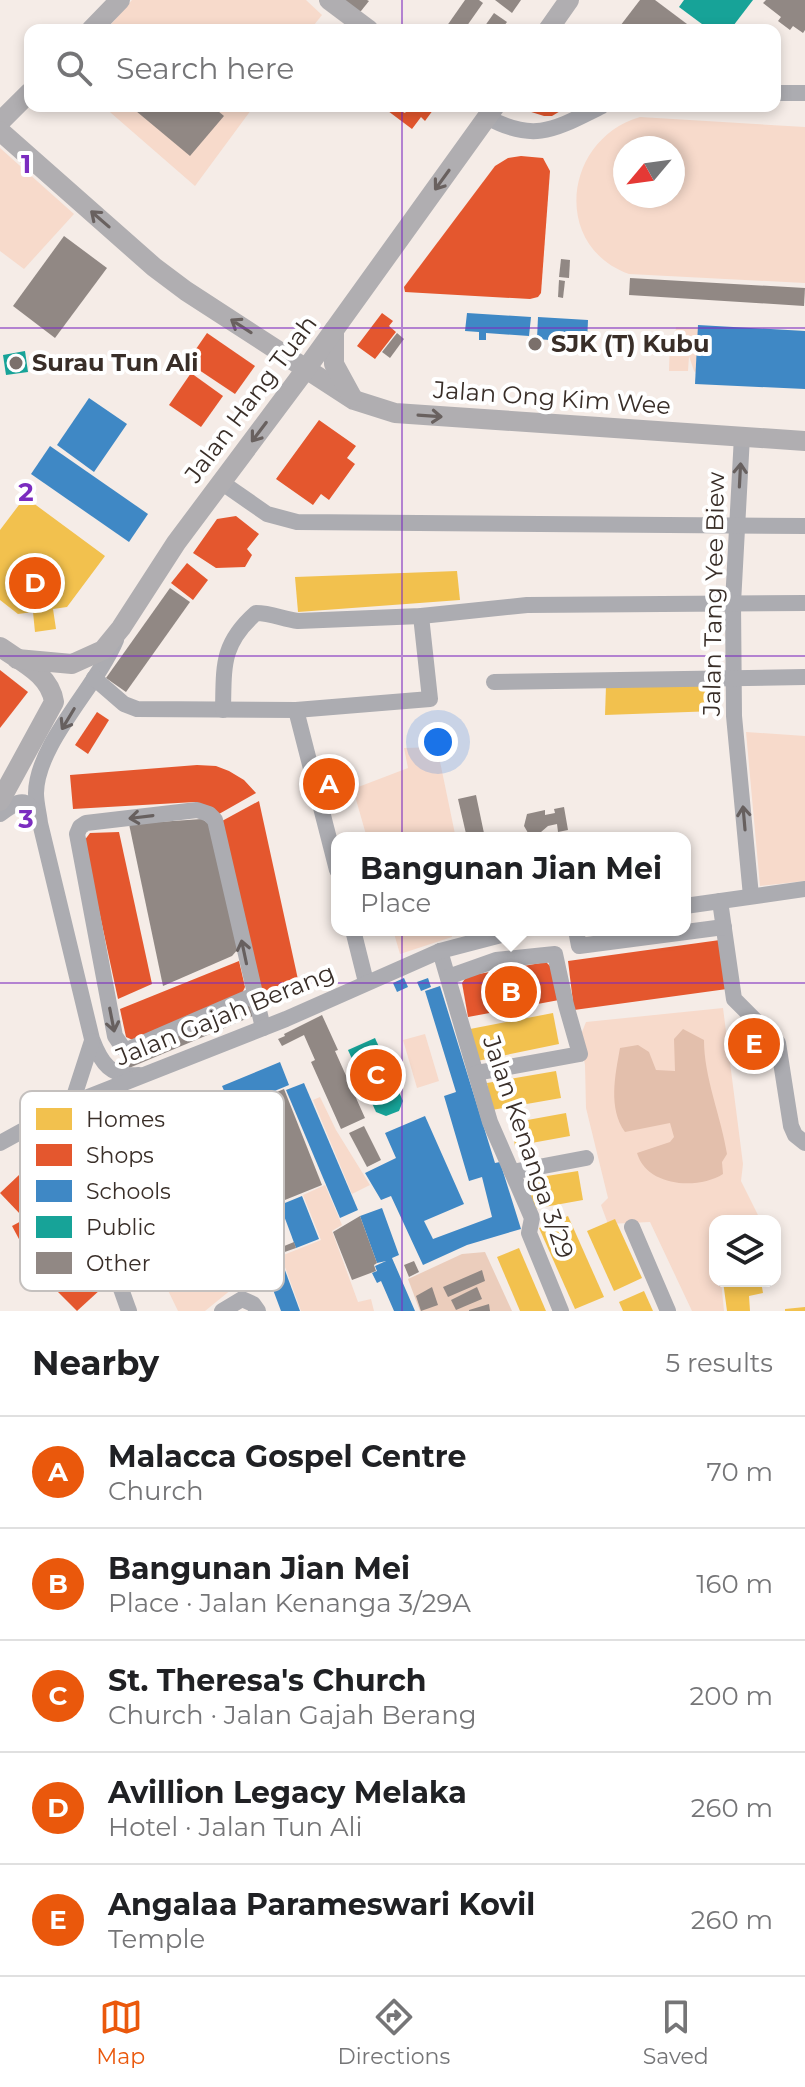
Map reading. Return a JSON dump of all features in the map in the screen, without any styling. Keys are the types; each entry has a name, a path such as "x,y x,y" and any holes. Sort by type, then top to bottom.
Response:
{"main road":[{"path":"329,0 361,24"},
{"path":"552,24 569,0"},
{"path":"96,24 113,2"},
{"path":"0,122 24,98"},
{"name":"Jalan Hang Tuah","path":"8,653 59,665 72,664 103,650 121,628 176,543 334,330 484,112"},
{"name":"Jalan Ong Kim Wee","path":"0,131 166,276 354,400 395,413 805,441"},
{"path":"334,330 334,364 354,400"},
{"path":"0,801 54,702 50,685 8,653"}],"street":[{"path":"781,93 805,93"},
{"path":"488,112 518,131 547,132 589,112"},
{"name":"Jalan Tang Yee Biew","path":"742,436 733,603 734,716 751,896"},
{"path":"221,482 267,514 297,522 805,526"},
{"path":"223,710 224,661 228,648 243,625 256,613 272,613 298,621 421,616 527,605 805,603"},
{"path":"94,678 124,704 137,709 296,710 430,699 421,616"},
{"path":"121,628 111,651 56,740 42,768 36,794 63,924 100,1060 120,1075 149,1074"},
{"path":"494,682 805,677"},
{"path":"296,710 331,847"},
{"path":"0,814 18,803 26,802 32,806 40,823"},
{"path":"254,995 129,1049 123,1048 115,1036 91,914 77,834 80,827 86,823 197,810 215,820 263,1028"},
{"path":"691,905 805,889"},
{"path":"720,901 734,999 778,1043 791,1126 795,1135 805,1143"},
{"path":"63,924 91,914"},
{"path":"691,931 724,927"},
{"path":"354,936 366,982"},
{"name":"Jalan Gajah Berang","path":"104,1091 263,1028 440,951 497,936"},
{"path":"577,936 579,946 655,936"},
{"name":"Jalan Kenanga 3/29","path":"440,951 490,1122 532,1218 529,1233 561,1311"},
{"path":"448,977 496,960 555,954 580,1054 476,1073"},
{"path":"77,1091 92,1039"},
{"name":"Jalan Gajah Berang","path":"0,1143 20,1133"},
{"path":"512,1172 586,1158"},
{"path":"632,1227 668,1311"},
{"path":"121,1291 129,1311"},
{"path":"222,1311 242,1299 255,1307"}],"shaded area":[{"path":"132,0 306,0 322,15 315,24 111,24"},
{"path":"110,112 250,112 195,186"},
{"path":"640,117 805,127 805,283 629,274 604,260 587,241 578,218 577,193 583,169 595,147 615,129"},
{"path":"0,148 74,214 24,269 0,251"},
{"path":"676,327 805,331 701,378 694,371 689,356 688,371 669,371 670,339 689,339 689,352 697,338 675,336"},
{"path":"746,732 805,736 805,881 760,886"},
{"path":"437,747 455,832 365,832 353,789 408,768 404,748"},
{"path":"395,936 452,936 452,937 400,954"},
{"path":"723,1008 743,1164 741,1181 758,1215 709,1215 709,1287 722,1287 724,1311 692,1311 650,1222 608,1224 601,1205 608,1198 586,1108 585,1065 580,1037 586,1022"},
{"path":"683,1029 704,1040 707,1068 727,1154 722,1162 723,1174 713,1179 687,1183 662,1179 651,1173 637,1153 670,1142 674,1137 670,1123 625,1132 616,1113 614,1092 620,1048 638,1045 649,1052 656,1070 675,1071 674,1039"},
{"path":"425,1034 439,1081 417,1088 403,1040"},
{"path":"320,1097 370,1185 352,1194 313,1100"},
{"path":"325,1185 342,1225 332,1231 358,1302 371,1299 374,1311 301,1311 284,1264 284,1255 321,1240 303,1195"},
{"path":"485,1252 512,1311 420,1311 408,1279 462,1254"},
{"path":"168,1291 230,1291 205,1311 178,1311"}],"building: Homes":[{"path":"25,497 105,556 67,607 53,609 56,629 35,632 33,612 18,614 0,600 0,530"},
{"path":"457,571 460,600 298,612 295,577"},
{"path":"714,684 716,711 605,715 606,686"},
{"path":"553,1013 559,1044 477,1061 470,1029"},
{"path":"556,1071 561,1098 492,1110 487,1083"},
{"path":"566,1113 570,1136 515,1146 511,1123"},
{"path":"578,1171 583,1200 533,1209 528,1179"},
{"path":"568,1216 604,1297 575,1309 539,1228"},
{"path":"615,1219 642,1278 614,1291 587,1231"},
{"path":"519,1248 546,1311 520,1311 497,1257"},
{"path":"724,1287 762,1287 763,1293 749,1296 750,1311 727,1311"},
{"path":"644,1291 653,1311 623,1311 619,1302"},
{"path":"805,1307 805,1311 785,1311 785,1309"}],"building: Shops":[{"path":"389,112 432,112 425,121 421,117 412,129"},
{"path":"531,112 559,112 552,116"},
{"path":"508,158 543,158 550,171 541,293 538,297 405,292 404,287 495,166"},
{"path":"382,313 393,321 389,326 396,332 375,359 357,346"},
{"path":"207,333 255,366 235,394 187,362"},
{"path":"191,373 223,396 201,427 169,405"},
{"path":"319,420 356,446 347,458 355,464 329,500 321,494 313,505 276,479"},
{"path":"236,516 259,534 247,549 252,555 245,567 216,568 193,553 217,519"},
{"path":"187,563 208,580 193,600 171,583"},
{"path":"0,670 28,692 0,728"},
{"path":"97,712 109,720 88,754 75,745"},
{"path":"216,766 229,771 244,780 256,793 219,814 195,802 73,809 70,775"},
{"path":"259,801 299,984 263,1000 222,821"},
{"path":"119,832 152,984 118,999 84,841 90,833"},
{"path":"720,940 727,989 574,1010 568,961"},
{"path":"239,961 245,987 240,998 135,1041 126,1037 120,1009"},
{"path":"546,962 553,969 559,1000 468,1017 462,983 467,976"},
{"path":"19,1175 20,1214 0,1193"},
{"path":"20,1222 20,1241 12,1226"},
{"path":"59,1291 99,1291 77,1311"}],"building: Schools":[{"path":"467,313 531,317 529,336 486,333 486,340 479,340 479,332 465,331"},
{"path":"538,317 588,320 587,343 537,339"},
{"path":"698,325 805,331 805,389 695,384"},
{"path":"89,398 127,424 94,472 57,445"},
{"path":"50,446 148,514 129,542 31,474"},
{"path":"404,978 408,987 397,992 393,983"},
{"path":"428,978 431,987 421,991 417,982"},
{"path":"440,986 495,1163 500,1162 521,1229 467,1245 423,1265 391,1196 381,1200 365,1173 396,1158 385,1133 425,1116 464,1204 424,1221 433,1239 492,1217 482,1177 469,1181 444,1096 456,1092 425,991"},
{"path":"280,1062 289,1085 274,1091 224,1091 222,1086"},
{"path":"304,1083 358,1210 340,1218 286,1090"},
{"path":"302,1196 319,1239 296,1248 284,1216 284,1203"},
{"path":"382,1208 399,1255 392,1258 415,1311 394,1311 381,1281 377,1283 372,1273 377,1271 375,1266 386,1261 377,1263 360,1216"},
{"path":"284,1268 300,1311 281,1311 274,1291 284,1291"}],"building: Public":[{"path":"684,0 753,0 735,24 702,24 679,7"},
{"name":"Surau Tun Ali","path":"25,351 28,372 6,375 3,355"},
{"path":"759,1036 763,1065 744,1068 740,1039"},
{"path":"375,1038 403,1101 399,1111 386,1116 376,1112 348,1050"}],"building: Other":[{"path":"336,0 369,1 361,11 351,14"},
{"path":"465,0 483,3 468,24 448,24"},
{"path":"495,0 521,0 512,13"},
{"path":"640,0 655,0 687,24 622,24"},
{"path":"766,0 805,0 803,33 793,26 790,30 778,21 781,17 763,3"},
{"path":"494,13 507,22 506,24 486,24"},
{"path":"137,112 219,112 224,116 190,156"},
{"path":"64,236 107,268 55,338 13,306"},
{"path":"561,259 570,260 569,278 559,277"},
{"path":"630,278 805,288 804,306 629,295"},
{"path":"559,280 565,281 563,298 558,297"},
{"path":"397,333 404,339 390,358 382,352"},
{"path":"170,588 190,602 126,692 106,678"},
{"path":"476,795 484,832 466,832 458,799"},
{"path":"564,807 568,830 558,832 557,824 541,832 528,832 524,826 527,814 545,810 545,815 555,813 554,809"},
{"path":"202,819 211,825 239,948 232,956 163,986 129,824"},
{"path":"249,1005 253,1016 129,1068 125,1057"},
{"path":"322,1015 365,1118 341,1129 311,1062 315,1060 304,1035 282,1046 278,1039"},
{"path":"284,1089 322,1185 284,1200 284,1091 279,1091"},
{"path":"364,1126 381,1160 367,1167 349,1133"},
{"path":"360,1216 377,1263 374,1265 376,1271 352,1280 333,1232"},
{"path":"294,1242 296,1248 284,1252 284,1246"},
{"path":"414,1261 419,1272 409,1277 404,1265"},
{"path":"482,1270 485,1281 448,1297 443,1287"},
{"path":"432,1287 438,1305 421,1311 416,1296"},
{"path":"477,1287 482,1299 456,1310 451,1300"},
{"path":"489,1304 490,1311 469,1311 469,1310"}],"place":[{"name":"SJK (T) Kubu","path":"535,344"},
{"name":"Surau Tun Ali","path":"16,363"},
{"name":"Avillion Legacy Melaka","path":"35,583"},
{"name":"Malacca Gospel Centre","path":"329,784"},
{"name":"Bangunan Jian Mei","path":"511,992"},
{"name":"Angalaa Parameswari Kovil","path":"754,1044"},
{"name":"St. Theresa's Church","path":"376,1075"}]}
